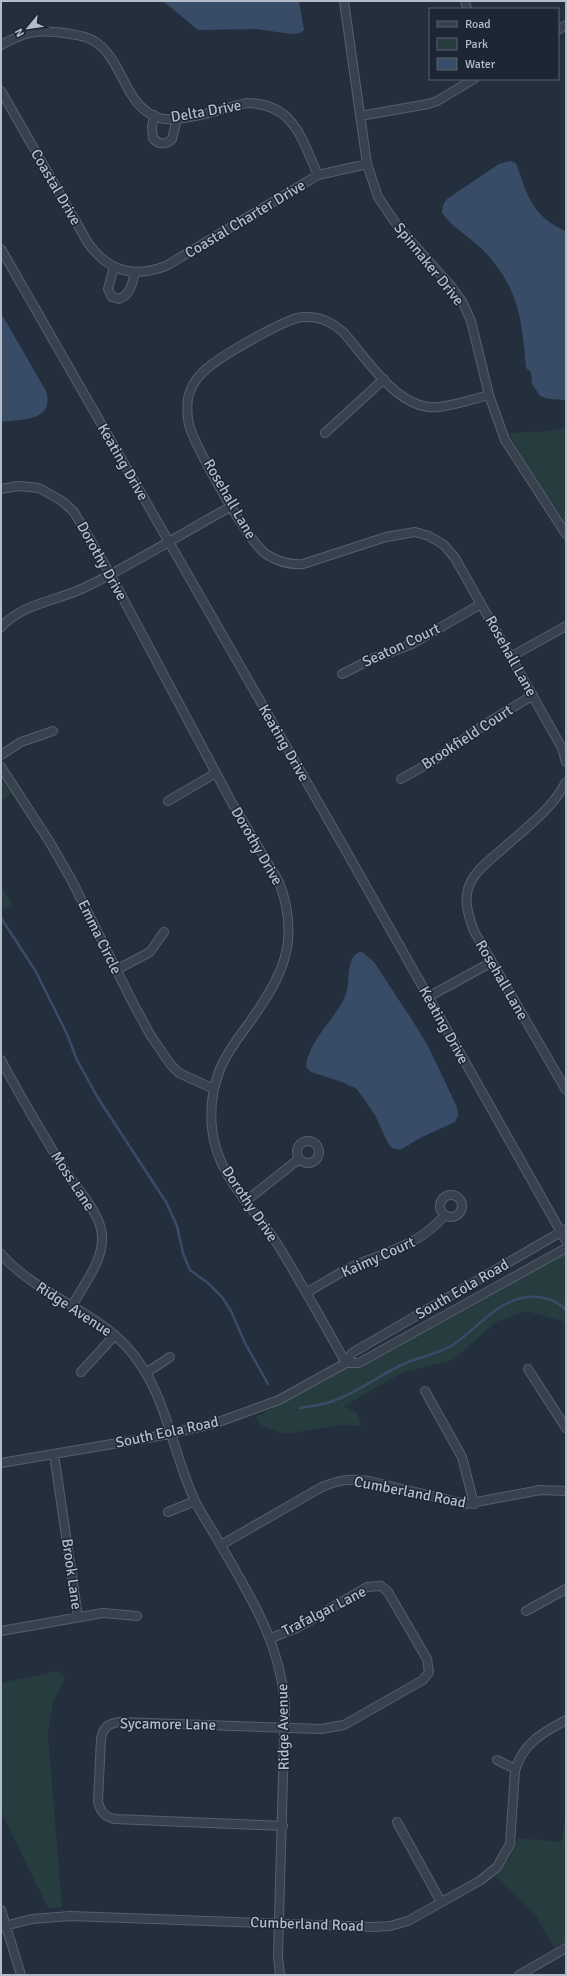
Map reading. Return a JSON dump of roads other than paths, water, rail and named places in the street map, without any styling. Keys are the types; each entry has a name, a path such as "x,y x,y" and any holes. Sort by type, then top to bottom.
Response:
{"street":[{"name":"Spinnaker Drive","path":"344,1 367,164 378,197 388,214 450,285 463,303 476,338 496,419 511,451 566,534"},
{"name":"Delta Drive","path":"1,45 16,37 36,31 85,36 94,40 110,57 139,105 154,115 166,119 178,119 246,103 257,103 269,106 280,111 296,125 318,175"},
{"path":"360,116 428,104 437,101 472,80"},
{"name":"Coastal Drive","path":"1,91 88,243 104,262 124,271"},
{"path":"154,115 152,128 153,138 161,144 166,144 172,139 178,119"},
{"name":"Coastal Charter Drive","path":"124,271 143,272 166,266 318,175 367,164"},
{"name":"Keating Drive","path":"1,249 564,1235"},
{"path":"114,267 108,289 112,296 120,299 125,297 131,289 135,272"},
{"name":"Rosehall Lane","path":"489,395 438,407 423,406 409,401 399,395 384,380 344,333 326,320 302,317 290,320 210,366 199,376 191,388 187,410 193,435 251,538 259,548 281,562 303,564 402,533 415,532 429,536 444,545 455,558 512,656 562,748 566,762"},
{"path":"326,433 384,380"},
{"name":"Dorothy Drive","path":"1,489 18,486 39,488 62,501 79,520 110,574 216,773 279,882 284,895 288,931 284,960 274,987 227,1055 220,1069 214,1089 211,1117 214,1143 224,1169 277,1244 346,1363"},
{"path":"1,627 15,615 28,608 82,589 232,506"},
{"name":"Seaton Court","path":"342,674 372,659 412,644 481,604"},
{"path":"512,656 566,626"},
{"name":"Brookfield Court","path":"401,779 433,761 478,729 533,695"},
{"path":"1,755 21,742 53,731"},
{"name":"Emma Circle","path":"1,767 49,841 71,879 142,1021 172,1065 184,1077 214,1089"},
{"path":"168,801 216,773"},
{"name":"Rosehall Lane","path":"566,782 560,794 549,806 479,869 468,890 467,903 469,916 474,931 566,1090"},
{"path":"116,970 150,952 164,932"},
{"path":"428,997 492,962"},
{"name":"Moss Lane","path":"1,1060 61,1164 94,1212 100,1225 102,1237 101,1254 72,1306"},
{"path":"246,1201 299,1159"},
{"name":"Kaimy Court","path":"306,1293 349,1268 426,1235 445,1215"},
{"name":"South Eola Road","path":"346,1363 352,1353 564,1235"},
{"name":"South Eola Road","path":"1,1463 171,1434 214,1424 279,1400 346,1363 359,1363 566,1248"},
{"name":"Ridge Avenue","path":"1,1254 20,1273 36,1285 72,1306 115,1336 128,1348 146,1373 163,1408 195,1501 256,1606 271,1638 282,1678 285,1704 279,1923 280,1975"},
{"path":"81,1372 115,1336"},
{"path":"146,1373 170,1357"},
{"path":"528,1369 566,1428"},
{"path":"425,1390 462,1456 474,1504"},
{"name":"Brook Lane","path":"1,1632 78,1616 54,1454"},
{"name":"Cumberland Road","path":"220,1545 320,1488 338,1481 358,1479 456,1503 474,1504 540,1490 566,1491"},
{"path":"168,1512 195,1501"},
{"name":"Trafalgar Lane","path":"271,1638 297,1628 367,1587 381,1586 388,1592 427,1659 429,1672 423,1680 344,1726 329,1729 285,1728"},
{"path":"526,1611 566,1589"},
{"path":"78,1616 103,1614 137,1616"},
{"name":"Cumberland Road","path":"3,1927 32,1919 70,1916 390,1926 408,1921 489,1874 504,1856 510,1844 512,1832 515,1769 520,1756 529,1744 543,1733 566,1720"},
{"name":"Sycamore Lane","path":"282,1826 115,1819 105,1815 99,1807 98,1801 101,1739 105,1728 110,1724 120,1722 285,1728"},
{"path":"497,1760 515,1769"},
{"path":"397,1822 442,1902"},
{"path":"1,1910 3,1927 21,1975"},
{"path":"519,1975 566,1948"}],"water":[{"path":"163,1 299,1 304,30 300,33 291,34 255,29 198,30"},
{"path":"510,161 516,163 523,184 538,212 555,226 566,231 566,400 549,399 540,396 532,384 531,372 526,368 520,318 510,289 503,276 481,248 455,227 442,213 443,205 447,199 499,164"},
{"path":"1,313 46,391 46,408 41,414 34,417 1,422"},
{"path":"359,952 362,952 374,962 414,1023 429,1048 457,1107 458,1115 455,1122 422,1137 400,1150 392,1148 388,1143 375,1115 357,1089 342,1082 311,1072 306,1067 308,1057 317,1038 342,1003 346,994 350,965 352,960"}],"waterway":[{"path":"1,918 35,970 67,1034 77,1060 98,1098 166,1202 177,1226 183,1253 190,1270 208,1283 222,1297 231,1311 245,1343 268,1384"},
{"path":"300,1408 325,1404 343,1397 396,1367 437,1353 449,1347 492,1313 509,1302 518,1299 537,1297 550,1299 566,1310"}]}
